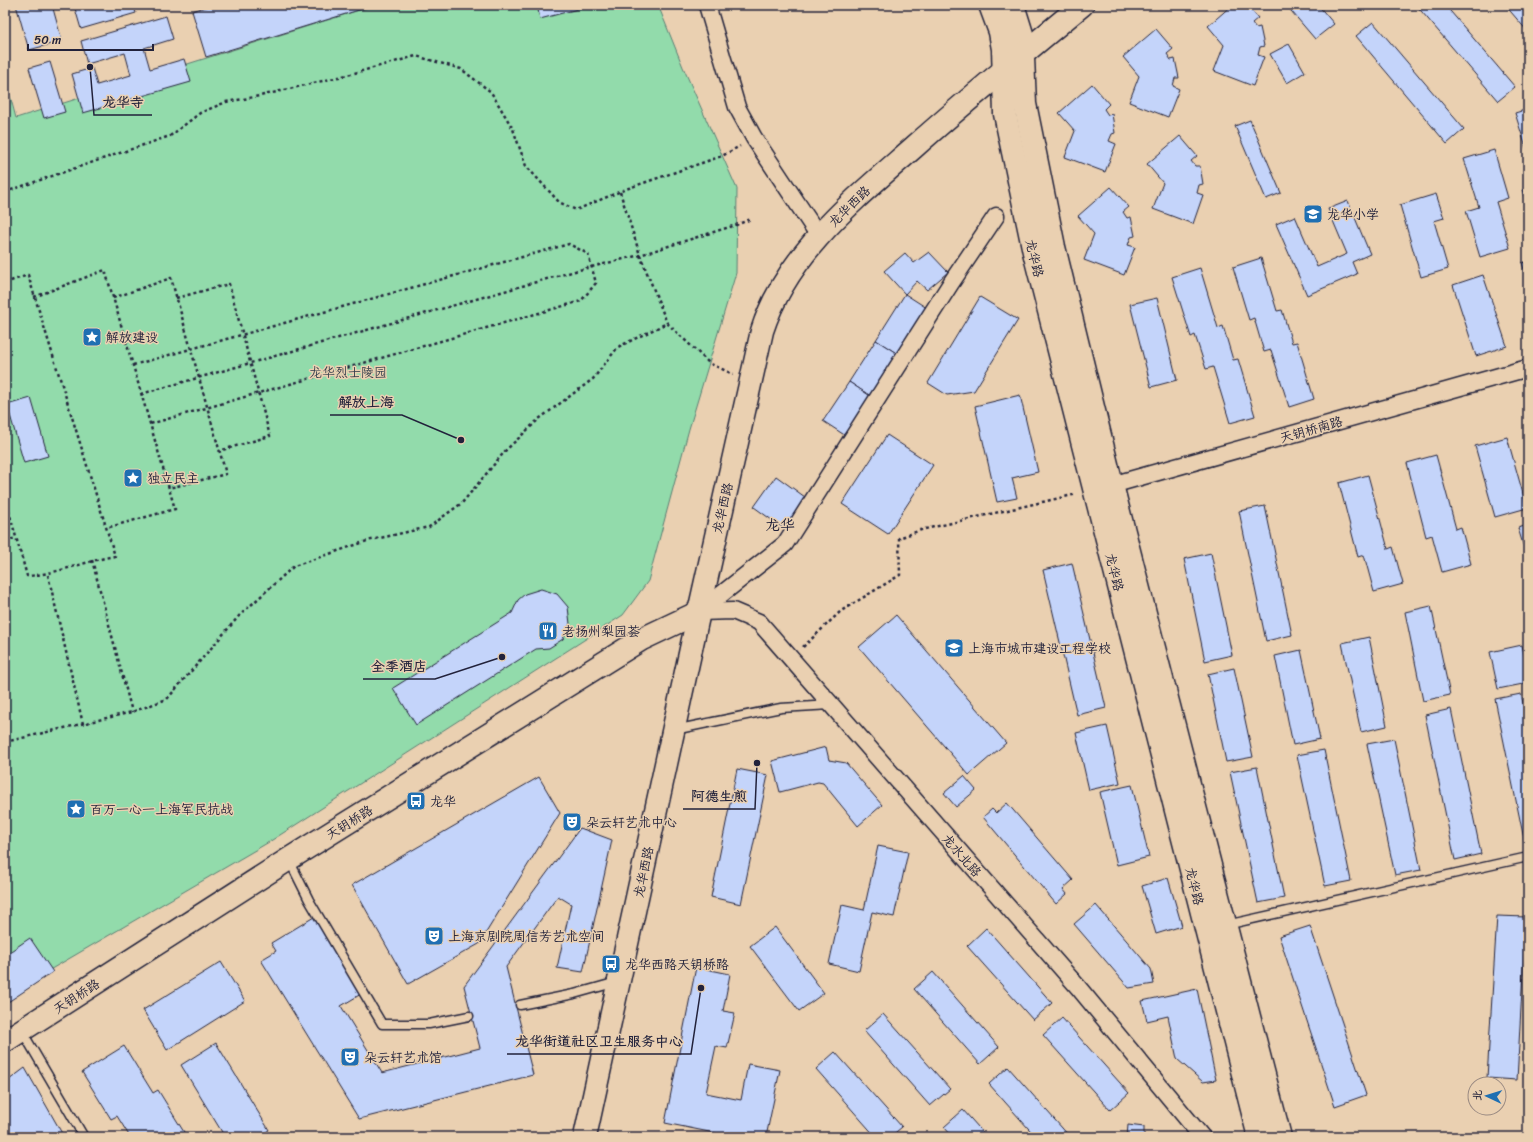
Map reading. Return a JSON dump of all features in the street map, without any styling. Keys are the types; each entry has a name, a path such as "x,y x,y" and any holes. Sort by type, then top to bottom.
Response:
{"main road":[{"name":"龙华路","path":"990,5 1000,32 1005,114 1022,202 1225,926 1280,1137"},
{"name":"龙华路","path":"1013,5 1022,34 1025,104 1043,199 1103,487 1259,1137"},
{"name":"龙华西路","path":"585,1137 699,612 764,325 776,297 786,279 819,236 850,204 1003,70 1082,5"},
{"name":"天钥桥路","path":"13,1035 289,859 642,639 699,612"}],"street":[{"path":"707,5 737,107 754,138 819,236"},
{"path":"699,612 785,544 951,283 996,216"},
{"name":"天钥桥南路","path":"1103,487 1528,368"},
{"name":"龙水北路","path":"699,612 733,611 759,622 1078,987 1202,1137"}],"lane":[{"path":"674,730 781,708 831,705"},
{"path":"1225,926 1528,857"},
{"path":"289,859 309,900 382,1024 429,1024 469,1016"},
{"path":"520,1005 574,994 620,981"},
{"path":"13,1035 84,1137"}],"path":[{"path":"5,192 170,136 200,113 226,102 260,96 344,76 416,56 461,69 491,92 513,129 526,166 559,202 576,210 620,192 722,156 754,138"},
{"path":"620,192 640,255 667,323 709,363"},
{"path":"141,394 640,255 751,219"},
{"path":"133,365 569,244 588,254 593,267 596,283 581,301 150,424"},
{"path":"34,297 104,270 113,298 175,509 106,528"},
{"path":"5,282 28,275 116,556 92,560 48,575 27,576 5,498"},
{"path":"113,298 171,278 226,474 169,488"},
{"path":"176,298 229,284 270,436 219,451"},
{"path":"5,742 132,712 167,699 239,616 294,566 367,541 429,527 462,503 506,450 539,419 593,379 618,347 667,323"},
{"path":"791,658 841,611 900,575 899,538 921,530 1103,487"},
{"path":"5,541 16,538"},
{"path":"92,560 132,712"},
{"path":"48,575 83,724"}],"green space":[{"name":"龙华烈士陵园","path":"375,5 658,5 683,67 737,189 736,273 689,429 648,581 623,615 269,842 5,996 5,77 16,118"}],"building":[{"path":"16,5 52,5 62,41 29,50"},
{"path":"74,5 133,5 136,13 81,29"},
{"path":"212,5 375,5 206,57 192,11"},
{"path":"537,5 589,5 589,6 540,19"},
{"path":"1232,5 1247,5 1258,18 1252,23 1256,28 1260,27 1264,46 1260,47 1258,55 1264,57 1253,86 1214,71 1224,45 1208,26"},
{"path":"1286,5 1318,5 1334,24 1315,39"},
{"path":"1416,5 1445,5 1515,87 1498,101"},
{"path":"1505,5 1528,5 1528,32"},
{"path":"166,16 173,39 144,48 150,69 184,59 191,82 83,113 72,74 92,68 97,85 131,75 125,53 87,64 81,41"},
{"path":"1373,22 1464,129 1447,144 1356,36"},
{"path":"1156,29 1173,49 1167,54 1171,60 1175,59 1179,78 1175,78 1173,86 1179,89 1168,117 1129,102 1139,76 1123,57"},
{"path":"1289,44 1305,72 1287,83 1270,54"},
{"path":"50,62 65,112 44,118 29,68"},
{"path":"1092,84 1109,104 1104,109 1108,115 1112,114 1115,133 1112,134 1109,141 1116,144 1105,172 1065,157 1075,131 1059,113"},
{"path":"1528,109 1528,154 1515,113"},
{"path":"1250,120 1281,193 1266,199 1235,126"},
{"path":"1180,136 1197,156 1191,161 1195,166 1200,166 1203,184 1199,185 1197,193 1203,195 1193,224 1153,209 1163,183 1147,164"},
{"path":"1494,150 1508,198 1496,202 1510,248 1480,257 1466,211 1479,207 1464,159"},
{"path":"1111,187 1129,207 1123,212 1127,218 1131,217 1135,236 1131,237 1128,245 1135,247 1124,275 1084,260 1094,234 1078,216"},
{"path":"1528,188 1528,210 1522,190"},
{"path":"1436,194 1444,218 1434,221 1448,269 1421,277 1400,205"},
{"path":"1348,201 1370,254 1352,262 1357,274 1307,295 1276,224 1295,216 1317,267 1347,254 1328,209"},
{"path":"929,252 948,272 927,290 917,281 905,294 884,271 905,253 914,263"},
{"path":"1261,258 1277,311 1282,310 1292,343 1297,342 1314,399 1289,407 1271,350 1264,352 1254,318 1249,320 1233,267"},
{"path":"1528,261 1528,282 1522,263"},
{"path":"1200,268 1218,328 1223,326 1233,360 1238,359 1255,416 1230,423 1213,367 1206,369 1195,335 1191,337 1172,277"},
{"path":"1483,275 1507,346 1476,356 1453,285"},
{"path":"905,294 930,310 901,356 876,340"},
{"path":"980,297 1018,320 974,391 947,395 928,383"},
{"path":"1157,298 1177,380 1151,387 1130,304"},
{"path":"876,340 901,356 875,399 849,382"},
{"path":"849,382 875,399 849,438 823,421"},
{"path":"1020,395 1038,472 1012,478 1017,498 997,502 975,406"},
{"path":"31,398 48,456 24,463 7,405"},
{"path":"887,435 933,465 888,534 842,504"},
{"path":"1507,437 1527,508 1495,517 1475,446"},
{"path":"1436,455 1456,529 1461,527 1471,564 1442,572 1432,535 1426,537 1407,463"},
{"path":"1368,475 1388,549 1393,547 1403,584 1374,592 1364,555 1358,557 1339,483"},
{"path":"776,476 816,505 794,536 754,507"},
{"path":"1265,506 1292,635 1266,641 1239,511"},
{"path":"1528,525 1528,561 1518,528"},
{"path":"1211,553 1232,655 1205,661 1184,559"},
{"path":"1072,563 1106,708 1077,715 1043,570"},
{"path":"541,589 557,594 568,607 570,624 563,639 549,648 536,649 416,725 393,688 512,613 518,600 525,594"},
{"path":"1431,606 1450,695 1423,701 1405,612"},
{"path":"896,615 1006,743 969,775 859,647"},
{"path":"1369,637 1387,726 1361,732 1342,643"},
{"path":"1522,645 1528,672 1528,683 1498,689 1490,652"},
{"path":"1301,650 1320,739 1293,745 1275,656"},
{"path":"1234,668 1253,757 1226,762 1208,674"},
{"path":"1521,694 1528,726 1528,844 1525,844 1495,699"},
{"path":"1451,709 1481,854 1455,860 1425,715"},
{"path":"1107,726 1120,783 1089,790 1076,733"},
{"path":"1394,739 1421,870 1395,875 1367,744"},
{"path":"826,747 829,760 846,763 882,805 858,826 823,783 818,782 780,792 772,761"},
{"path":"1324,750 1351,881 1325,886 1297,755"},
{"path":"1257,767 1284,898 1258,903 1230,772"},
{"path":"737,769 768,775 741,904 711,897"},
{"path":"964,776 976,790 956,807 944,793"},
{"path":"539,777 560,813 479,944 408,984 352,885"},
{"path":"1132,785 1149,857 1117,865 1100,792"},
{"path":"1007,803 1073,880 1063,889 1067,894 1056,904 983,817 992,809 996,813"},
{"path":"580,828 612,840 583,972 557,968 571,904 558,896 506,967 533,1075 359,1119 261,960 276,951 271,943 314,917 361,994 341,1006 382,1073 480,1048 464,986"},
{"path":"878,846 908,852 894,917 872,912 859,971 829,964 842,905 864,910"},
{"path":"1168,878 1182,926 1156,934 1142,886"},
{"path":"1096,905 1151,969 1154,984 1129,988 1074,924"},
{"path":"1497,916 1526,917 1517,1080 1507,1079 1507,1076 1487,1076"},
{"path":"1310,926 1366,1095 1335,1106 1279,936"},
{"path":"775,927 824,993 799,1011 750,946"},
{"path":"986,928 1052,1003 1033,1020 967,946"},
{"path":"30,938 53,972 5,1004 5,955"},
{"path":"221,962 245,1001 167,1050 143,1010"},
{"path":"696,967 730,974 723,1011 735,1013 727,1048 716,1046 706,1093 741,1100 748,1064 780,1070 766,1137 734,1137 665,1123"},
{"path":"933,972 999,1047 980,1064 914,989"},
{"path":"1197,989 1216,1080 1203,1082 1177,1059 1168,1016 1147,1021 1142,1001"},
{"path":"883,1014 950,1089 930,1106 864,1031"},
{"path":"1062,1018 1129,1093 1110,1110 1043,1035"},
{"path":"216,1043 269,1130 258,1137 225,1137 181,1065"},
{"path":"124,1046 153,1093 158,1090 187,1137 130,1137 117,1116 111,1119 82,1072"},
{"path":"835,1052 902,1127 890,1137 876,1137 816,1069"},
{"path":"1008,1067 1070,1137 1036,1137 989,1084"},
{"path":"25,1068 64,1137 11,1137 5,1127 5,1083"},
{"path":"963,1110 987,1137 953,1137 944,1127"},
{"path":"1128,1125 1144,1127 1144,1136 1156,1137 1127,1137"}],"place":[{"name":"龙华寺","path":"90,67"},
{"name":"龙华小学","path":"1313,214"},
{"name":"解放建设","path":"92,337"},
{"name":"解放上海","path":"461,440"},
{"name":"独立民主","path":"133,478"},
{"name":"老扬州梨园荟","path":"548,631"},
{"name":"上海市城市建设工程学校","path":"954,648"},
{"name":"全季酒店","path":"502,657"},
{"name":"阿德生煎","path":"757,763"},
{"name":"龙华","path":"416,801"},
{"name":"百万一心一上海军民抗战","path":"76,809"},
{"name":"朵云轩艺术中心","path":"572,822"},
{"name":"上海京剧院周信芳艺术空间","path":"434,936"},
{"name":"龙华西路天钥桥路","path":"611,964"},
{"name":"龙华街道社区卫生服务中心","path":"701,988"},
{"name":"朵云轩艺术馆","path":"350,1057"}],"district":[{"name":"龙华","path":"780,525"}]}
